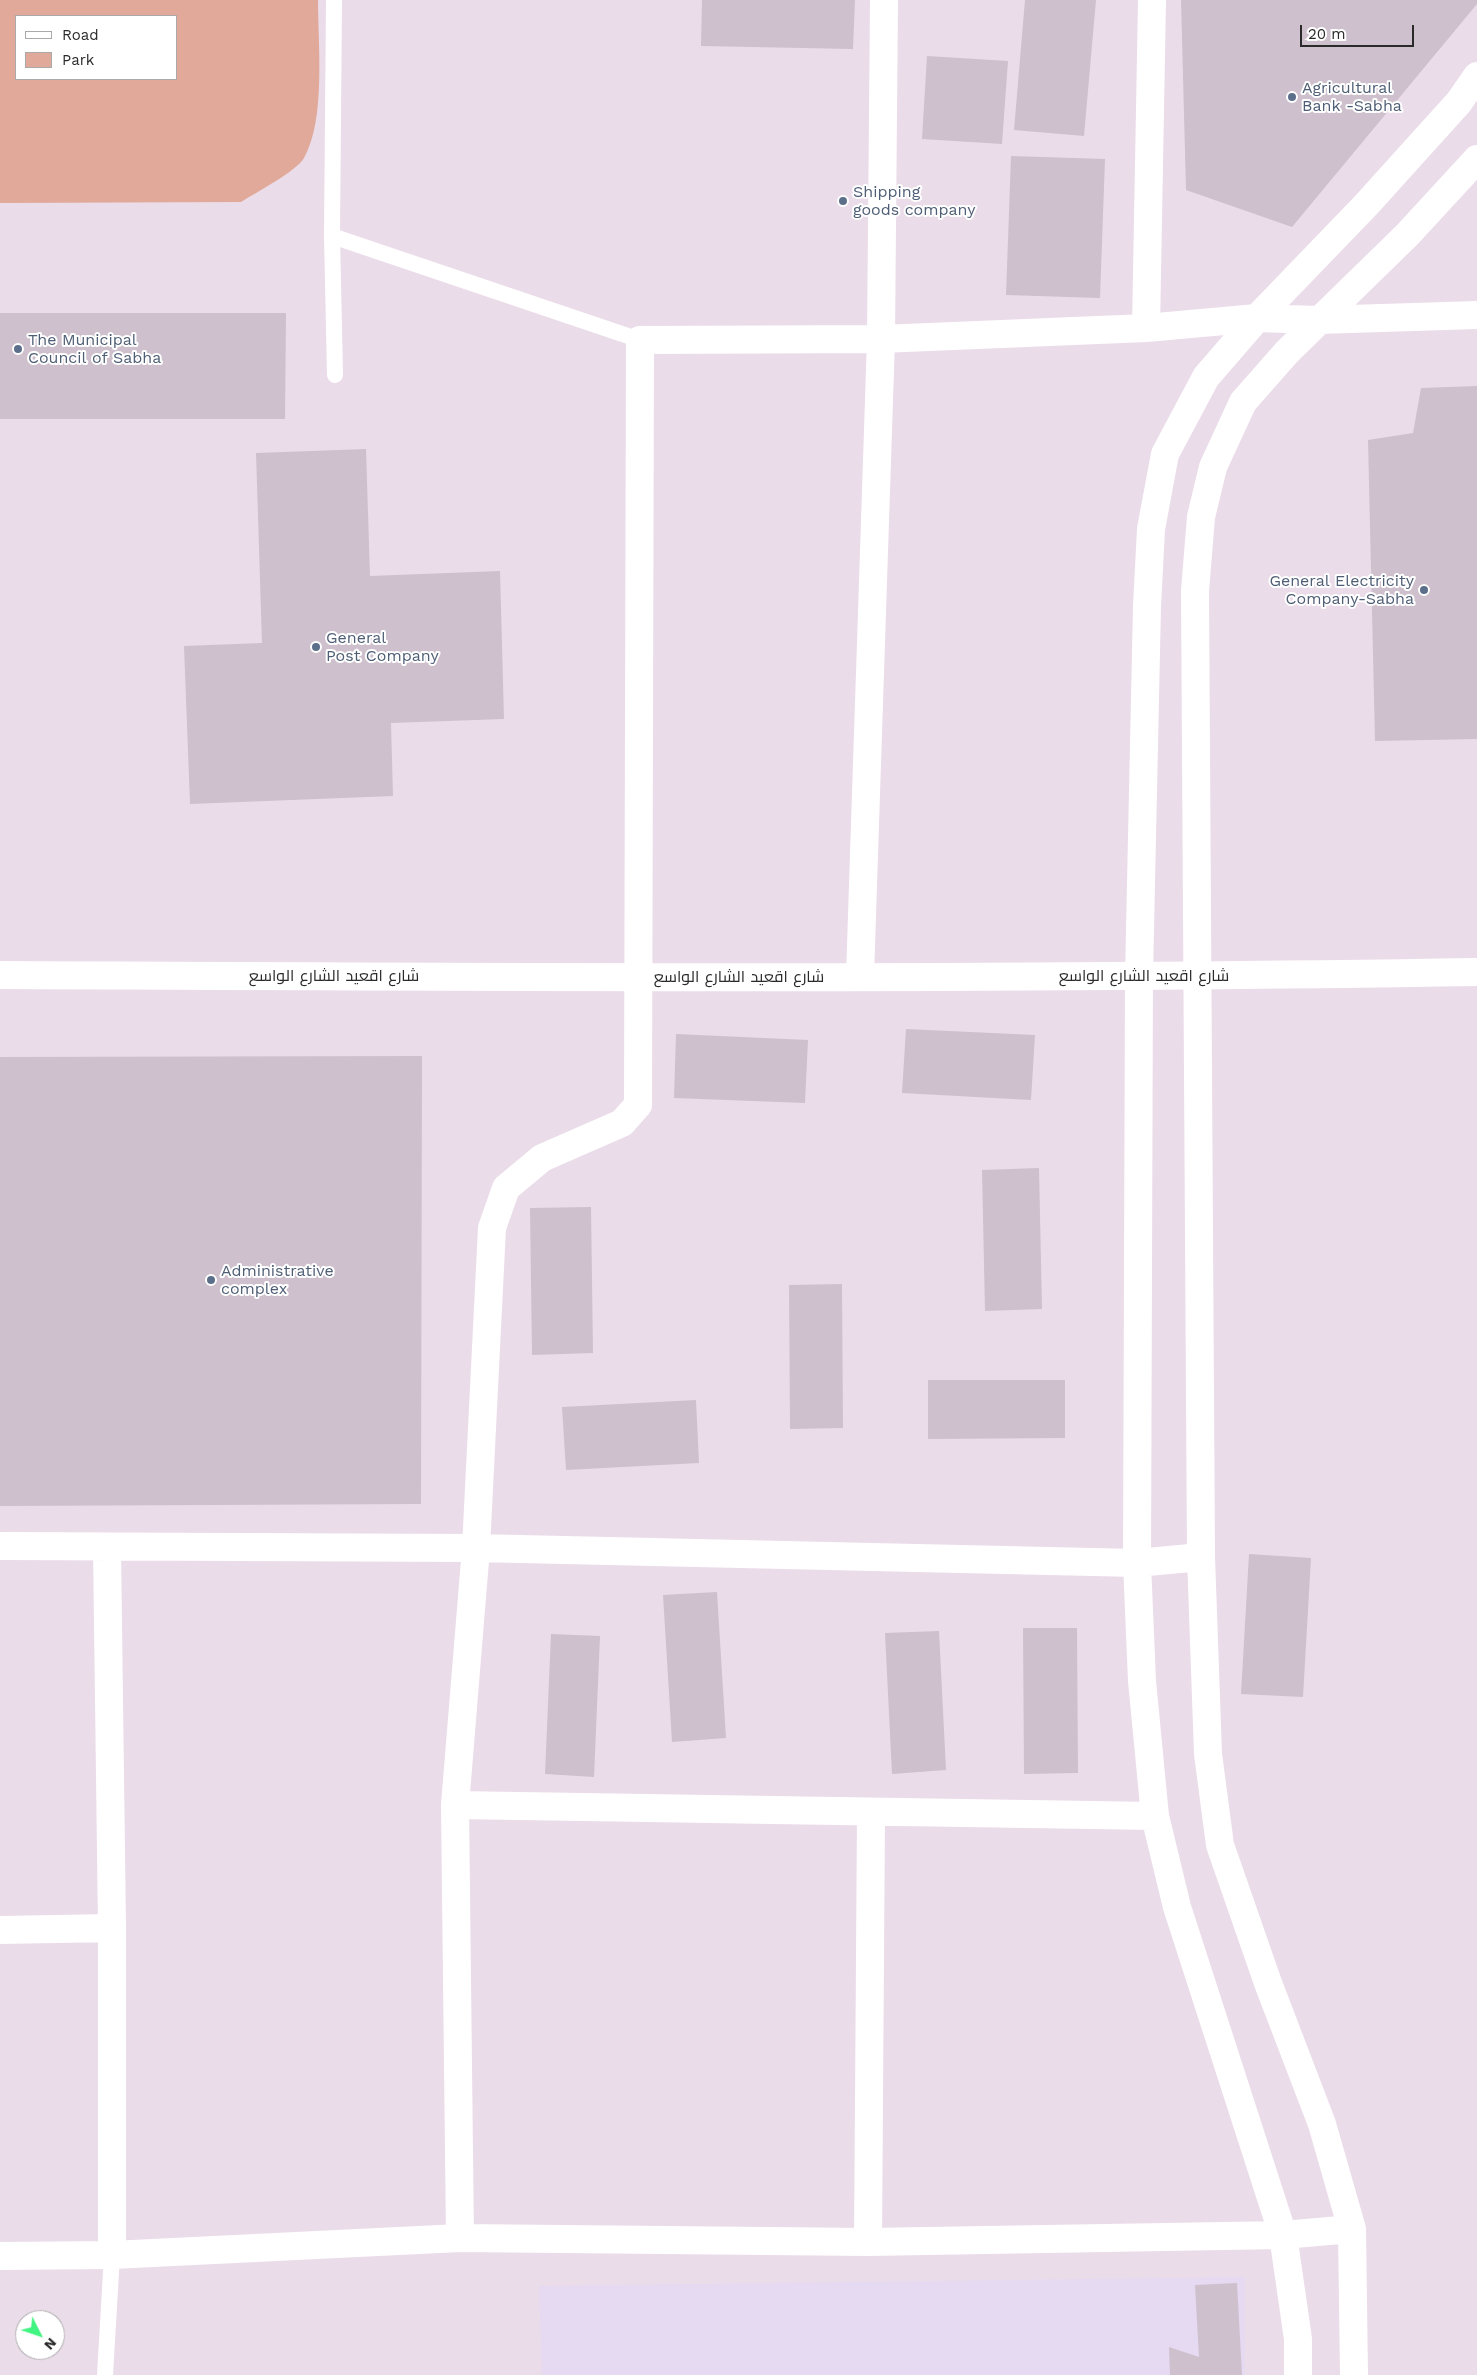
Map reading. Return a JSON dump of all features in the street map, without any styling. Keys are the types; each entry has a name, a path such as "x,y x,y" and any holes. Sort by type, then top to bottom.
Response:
{"street":[{"path":"860,976 881,339 884,0"},
{"path":"1146,328 1152,0"},
{"path":"1298,2375 1298,2339 1283,2235 1177,1907 1155,1816 1142,1681 1137,1563 1139,976 1147,616 1151,530 1165,454 1206,377 1257,318 1366,205 1459,102 1477,76"},
{"path":"1354,2375 1352,2229 1322,2124 1268,1984 1220,1844 1208,1754 1201,1557 1195,591 1201,517 1213,466 1243,402 1318,320 1407,234 1477,159"},
{"path":"460,2238 455,1805 476,1548 492,1228 506,1188 542,1158 622,1123 638,1105 640,978 640,340 881,339 1146,328 1257,318 1318,320 1477,315"},
{"name":"شارع اقعيد الشارع الواسع","path":"0,975 640,978 1198,976 1477,972"},
{"path":"0,1546 107,1548 476,1548 1137,1563 1201,1557"},
{"path":"107,1548 112,1928 112,2254"},
{"path":"455,1805 1155,1816"},
{"path":"868,2242 871,1812"},
{"path":"0,1930 112,1928"},
{"path":"0,2256 112,2254 460,2238 868,2242 1283,2235 1352,2229"}],"lane":[{"path":"334,0 332,236 335,375"},
{"path":"332,236 640,340"},
{"path":"105,2375 112,2254"}],"shaded area":[{"path":"1245,2277 1245,2375 542,2375 539,2286"}],"green space":[{"path":"0,0 318,0 318,103 311,142 304,158 293,169 241,202 0,203"}],"building":[{"path":"702,0 855,0 853,49 701,46"},
{"path":"1025,0 1096,0 1084,136 1014,130"},
{"name":"Agricultural Bank -Sabha","path":"1181,0 1477,0 1477,4 1292,227 1186,190"},
{"path":"927,56 1008,61 1002,144 922,139"},
{"path":"1011,156 1105,159 1100,298 1006,295"},
{"path":"0,313 286,313 285,419 0,419"},
{"name":"General Electricity Company-Sabha","path":"1477,386 1477,739 1375,741 1368,440 1413,433 1421,388"},
{"path":"366,449 370,576 500,571 504,719 391,723 393,796 190,804 184,646 262,643 256,453"},
{"path":"906,1029 1035,1035 1031,1100 902,1093"},
{"path":"676,1034 808,1040 805,1103 674,1098"},
{"name":"Administrative complex","path":"422,1056 421,1504 0,1506 0,1057"},
{"path":"1039,1168 1042,1309 985,1311 982,1170"},
{"path":"591,1207 593,1353 532,1355 530,1208"},
{"path":"842,1284 843,1428 790,1429 789,1285"},
{"path":"928,1380 1065,1380 1065,1438 928,1439"},
{"path":"696,1400 699,1463 566,1470 562,1407"},
{"path":"1249,1554 1311,1558 1303,1697 1241,1694"},
{"path":"717,1592 726,1738 672,1742 663,1595"},
{"path":"1023,1628 1077,1628 1078,1773 1024,1774"},
{"path":"939,1631 946,1770 892,1774 885,1633"},
{"path":"551,1634 600,1636 594,1777 545,1774"},
{"path":"1237,2283 1242,2375 1170,2375 1169,2347 1199,2357 1195,2285"}],"place":[{"name":"Agricultural Bank -Sabha","path":"1292,97"},
{"name":"Shipping goods company","path":"843,201"},
{"name":"The Municipal Council of Sabha","path":"18,349"},
{"name":"General Electricity Company-Sabha","path":"1424,590"},
{"name":"General Post Company","path":"316,647"},
{"name":"Administrative complex","path":"211,1280"}]}
